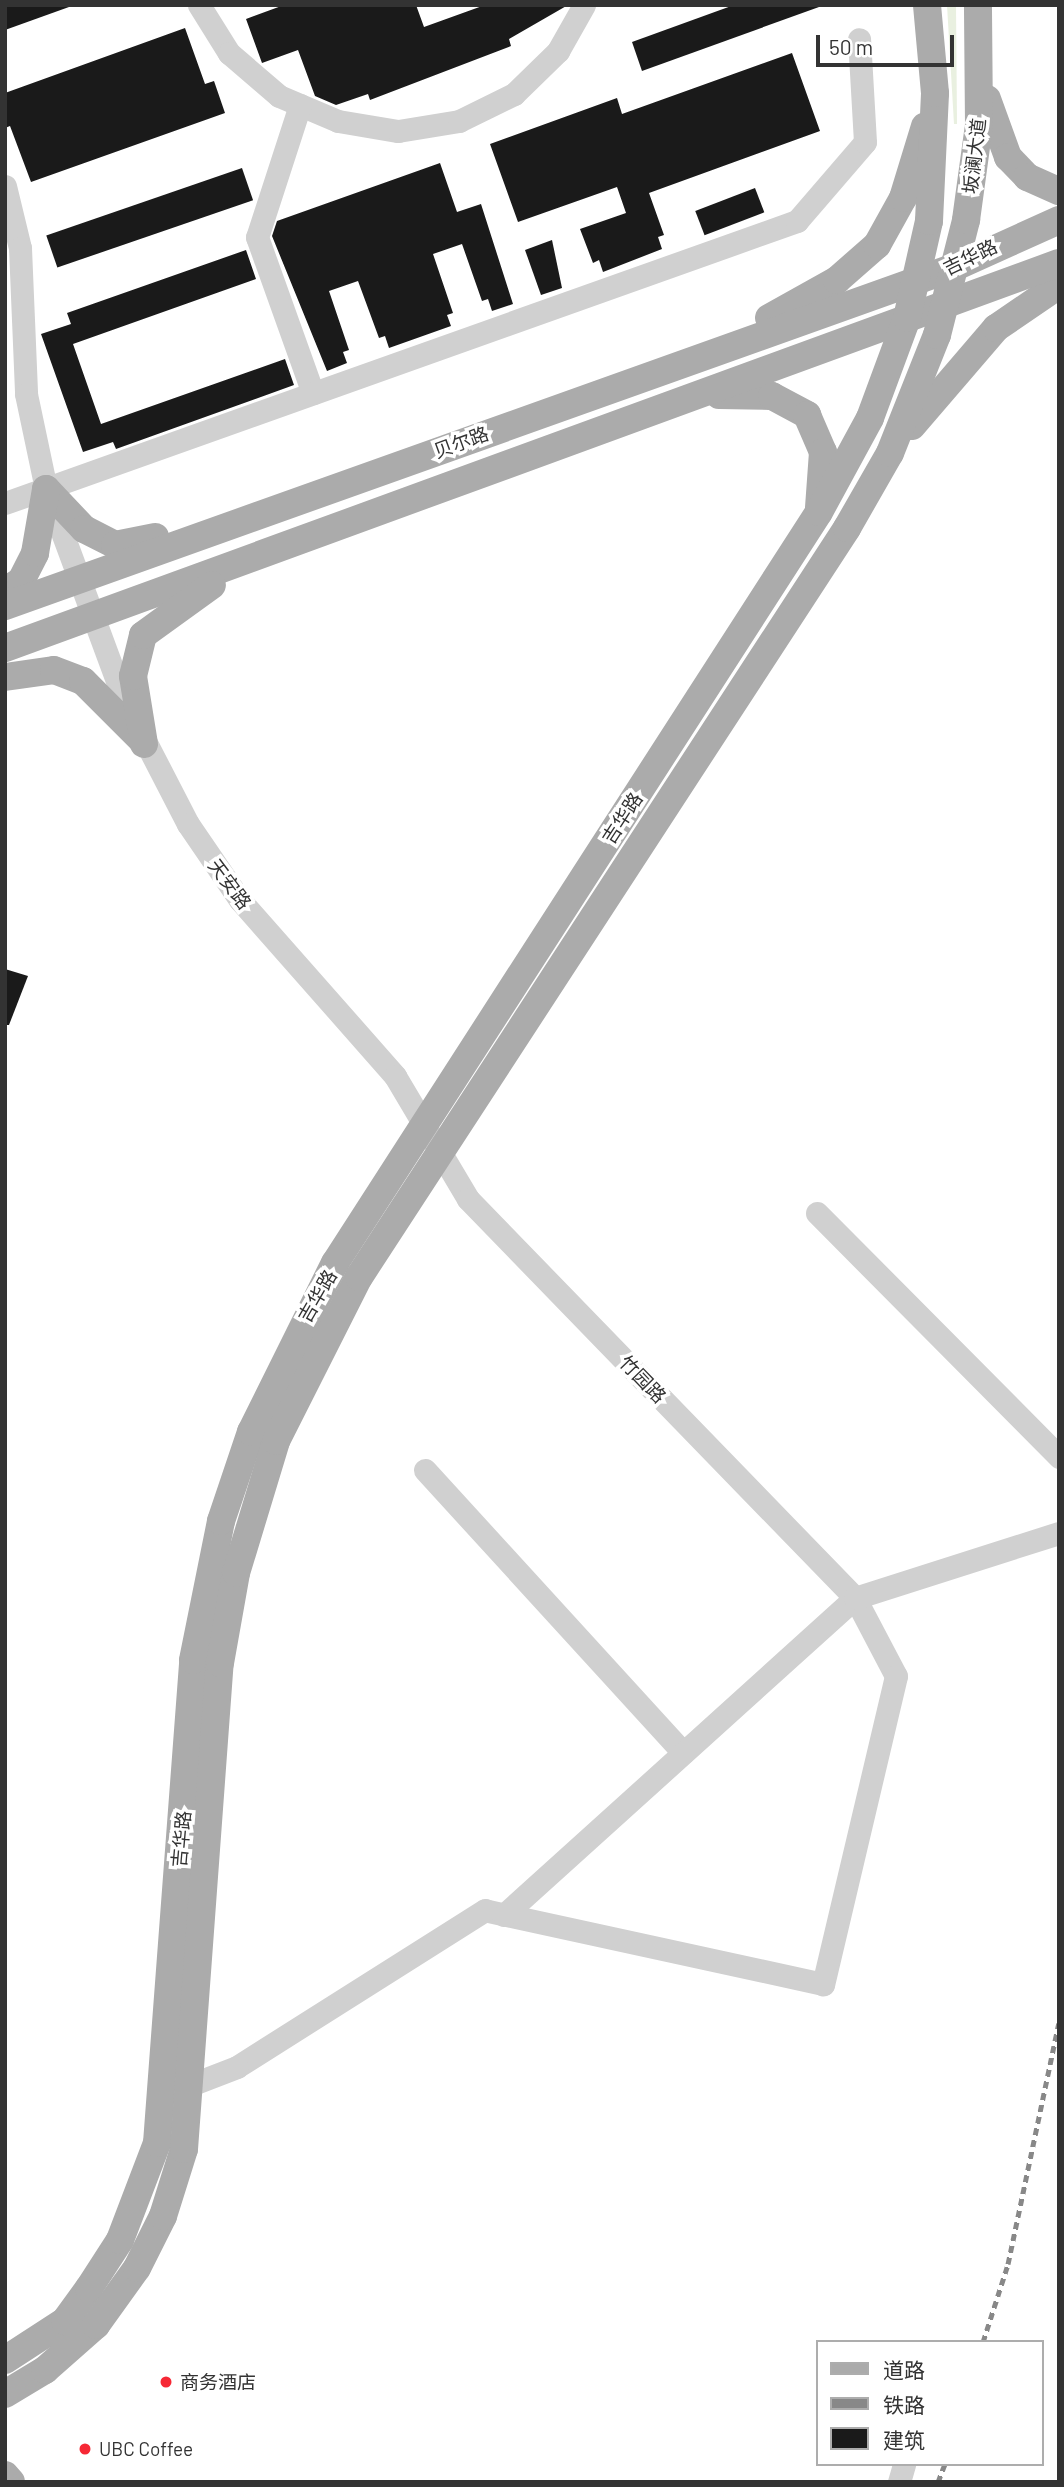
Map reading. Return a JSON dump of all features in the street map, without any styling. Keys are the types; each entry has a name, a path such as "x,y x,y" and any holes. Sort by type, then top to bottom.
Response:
{"main road":[{"name":"坂澜大道","path":"918,280 933,178 934,93 927,5"},
{"name":"坂澜大道","path":"890,453 945,305 974,173 981,76 978,5"},
{"path":"981,76 1008,158 1027,177 1059,191"},
{"path":"696,358 837,281 865,258 903,198 934,93"},
{"name":"吉华路","path":"5,2360 65,2321 120,2240 157,2143 188,1707 221,1521 289,1345 425,1125 819,512 870,418 918,280 955,267 1059,220"},
{"name":"吉华路","path":"907,318 1059,263"},
{"name":"贝尔路","path":"5,606 918,280"},
{"path":"890,453 989,335 1059,285"},
{"name":"贝尔路","path":"5,648 706,394 907,318"},
{"path":"706,394 772,396 807,415 821,442 819,512"},
{"name":"吉华路","path":"5,2394 45,2370 96,2325 137,2268 163,2216 184,2149 218,1686 248,1529 314,1357 441,1152 847,528 890,453"},
{"path":"46,489 83,529 115,545 139,542 275,492 369,475"},
{"path":"5,591 21,581 35,553 46,489"},
{"path":"144,744 133,676 143,635 261,556"},
{"path":"5,677 54,670 83,681 118,709 144,744"},
{"path":"5,2340 65,2321"},
{"path":"5,2475 11,2482"}],"street":[{"path":"199,5 244,69 300,105 378,130 459,121 530,81 558,51 584,5"},
{"path":"5,503 797,221 865,142 859,39"},
{"path":"300,105 257,237 313,393"},
{"name":"天安路","path":"5,186 20,248 26,394 46,489 144,744 240,900 395,1076 441,1152"},
{"name":"竹园路","path":"441,1152 468,1199 855,1598 896,1676 823,1984 504,1915"},
{"path":"817,1213 1059,1457"},
{"path":"425,1471 683,1753"},
{"path":"190,2085 237,2067 485,1910 504,1915 855,1598 1059,1533"}],"green space":[{"path":"947,5 956,5 957,124 954,124"}],"building":[{"path":"5,5 69,5 69,7 5,30"},
{"path":"284,5 416,5 424,27 485,5 568,5 509,39 511,46 370,100 368,94 336,105 315,96 298,50 262,63 246,19"},
{"path":"734,5 819,7 642,71 632,42"},
{"path":"185,28 205,84 214,81 225,113 31,182 10,126 5,128 5,93"},
{"path":"792,53 820,131 649,193 664,235 658,237 662,249 603,272 599,260 593,263 580,229 626,213 617,187 518,222 490,144 617,98 622,114"},
{"path":"440,163 457,212 481,204 513,304 492,311 488,299 482,301 462,244 433,254 453,313 447,315 451,326 389,348 385,336 379,338 358,281 329,291 349,350 343,352 347,363 327,371 272,236 277,221"},
{"path":"242,168 253,200 57,268 46,235"},
{"path":"755,188 764,212 705,235 695,211"},
{"path":"552,240 562,288 541,295 525,250"},
{"path":"246,250 256,279 73,344 101,424 285,359 294,385 116,449 113,442 83,452 41,334 71,324 67,313"},
{"path":"5,969 28,976 9,1025 5,1025"}],"railway":[{"path":"984,2340 1008,2264 1059,2023"},
{"path":"938,2482 944,2466"}],"place":[{"name":"商务酒店","path":"166,2382"},
{"name":"UBC Coffee","path":"85,2449"}]}
